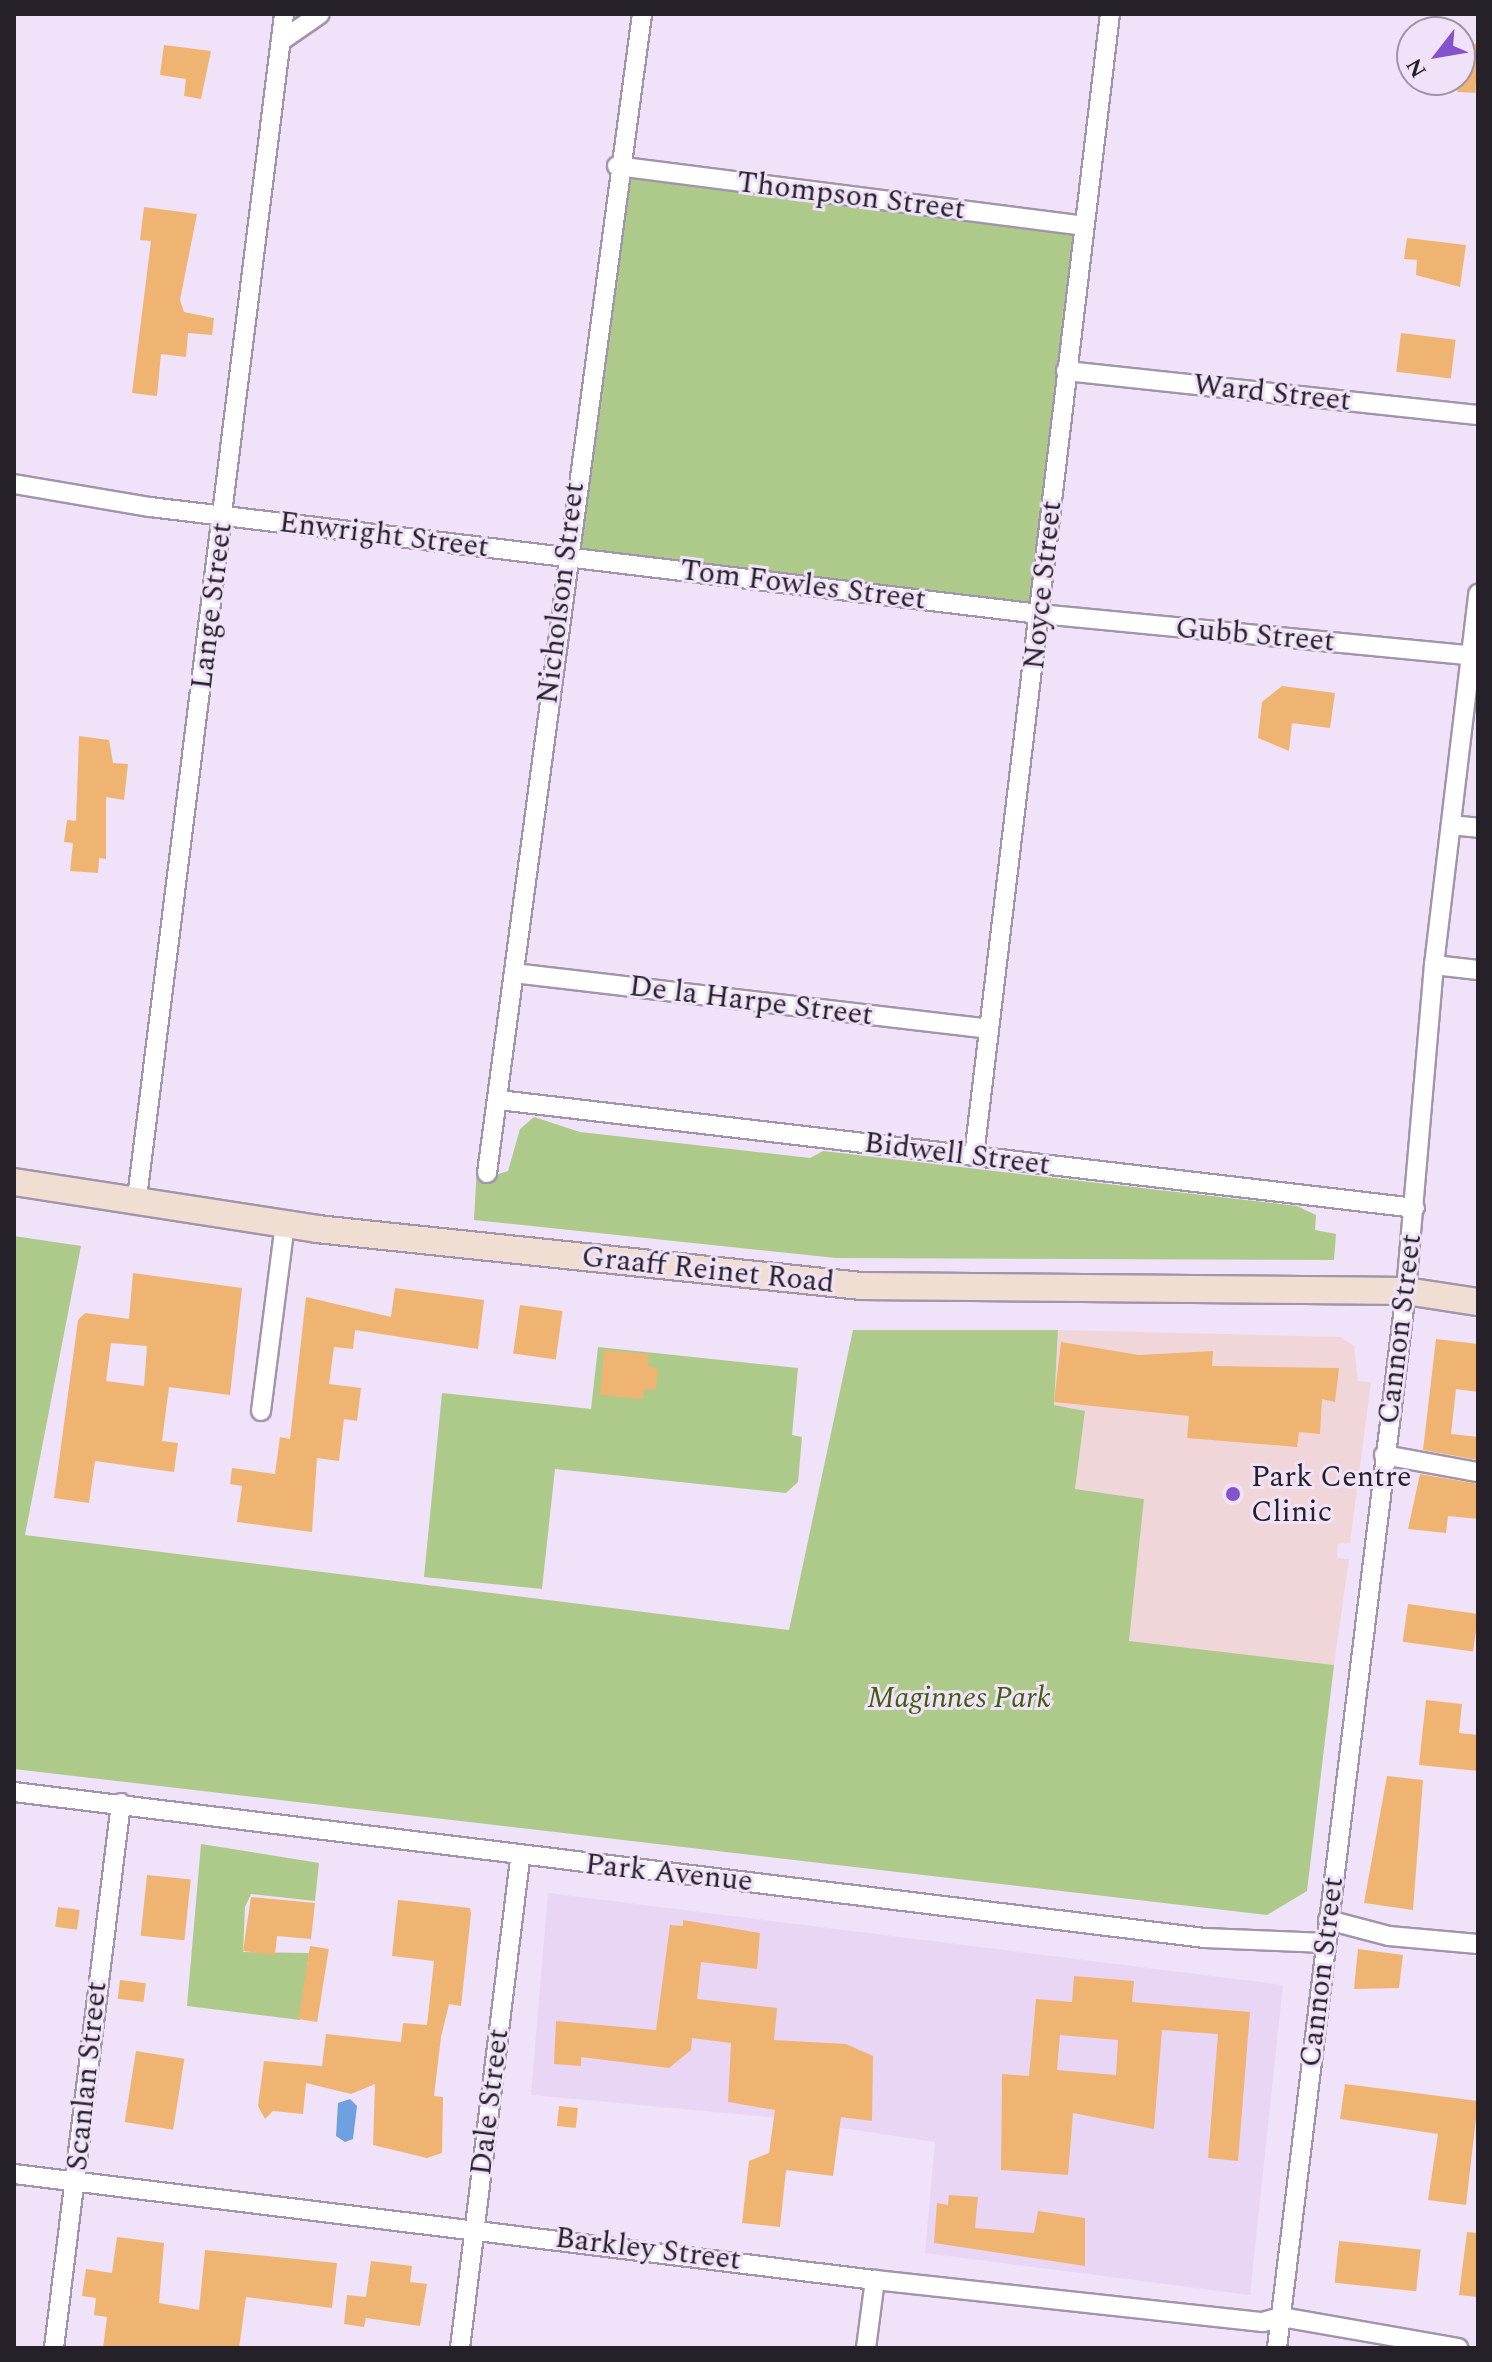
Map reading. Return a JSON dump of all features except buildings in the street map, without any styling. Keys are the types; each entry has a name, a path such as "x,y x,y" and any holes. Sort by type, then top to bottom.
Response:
{"main road":[{"name":"Graaff Reinet Road","path":"14,1182 137,1198 285,1224 861,1286 1406,1291 1478,1302"}],"street":[{"name":"Lange Street","path":"137,1198 284,14"},
{"path":"281,41 320,14"},
{"name":"Nicholson Street","path":"487,1173 499,1100 565,556 617,166 642,14"},
{"name":"Noyce Street","path":"974,1156 1110,14"},
{"name":"Thompson Street","path":"617,166 1084,226"},
{"name":"Ward Street","path":"1066,371 1478,415"},
{"name":"Enwright Street","path":"14,484 223,515 565,556"},
{"name":"Tom Fowles Street","path":"565,556 1040,614"},
{"name":"Cannon Street","path":"1277,2348 1406,1291 1434,965 1474,656 1478,594"},
{"name":"Gubb Street","path":"1040,614 1474,656"},
{"path":"1451,825 1478,828"},
{"path":"1434,965 1478,970"},
{"name":"De la Harpe Street","path":"514,973 988,1029"},
{"name":"Bidwell Street","path":"499,1100 1415,1208"},
{"path":"261,1411 285,1224"},
{"path":"1384,1455 1478,1472"},
{"name":"Park Avenue","path":"14,1792 1205,1938 1326,1943"},
{"name":"Scanlan Street","path":"54,2348 121,1803"},
{"name":"Dale Street","path":"460,2348 520,1856"},
{"path":"1328,1920 1389,1936 1478,1944"},
{"name":"Barkley Street","path":"14,2174 475,2227 875,2280 1263,2322 1281,2317 1458,2348"},
{"path":"866,2348 875,2280"}],"shaded area":[{"name":"Park Centre Clinic","path":"1058,1330 1340,1337 1354,1346 1358,1381 1371,1382 1350,1543 1338,1544 1337,1558 1349,1559 1334,1665 1129,1642 1144,1499 1075,1489 1085,1412 1054,1406"},
{"path":"548,1893 1283,1985 1250,2295 925,2253 935,2142 769,2117 531,2095"}],"green space":[{"path":"617,166 1084,223 1037,613 569,556"},
{"path":"534,1117 580,1132 810,1158 823,1151 1297,1206 1316,1215 1315,1230 1336,1234 1334,1260 836,1258 474,1220 477,1165 489,1177 508,1171 520,1129"},
{"name":"Maginnes Park","path":"14,1236 81,1246 25,1535 789,1630 853,1330 1058,1330 1054,1405 1085,1411 1075,1489 1144,1499 1129,1641 1334,1665 1307,1891 1267,1915 14,1769"},
{"path":"598,1347 798,1368 792,1435 802,1437 798,1482 786,1493 555,1469 542,1589 424,1577 442,1393 591,1409"},
{"path":"201,1844 319,1863 315,1901 251,1894 245,1907 243,1952 309,1953 300,2020 187,2006"}],"water":[{"path":"350,2099 357,2106 353,2139 345,2142 336,2136 338,2103"}],"place":[{"name":"Park Centre Clinic","path":"1233,1494"}]}
